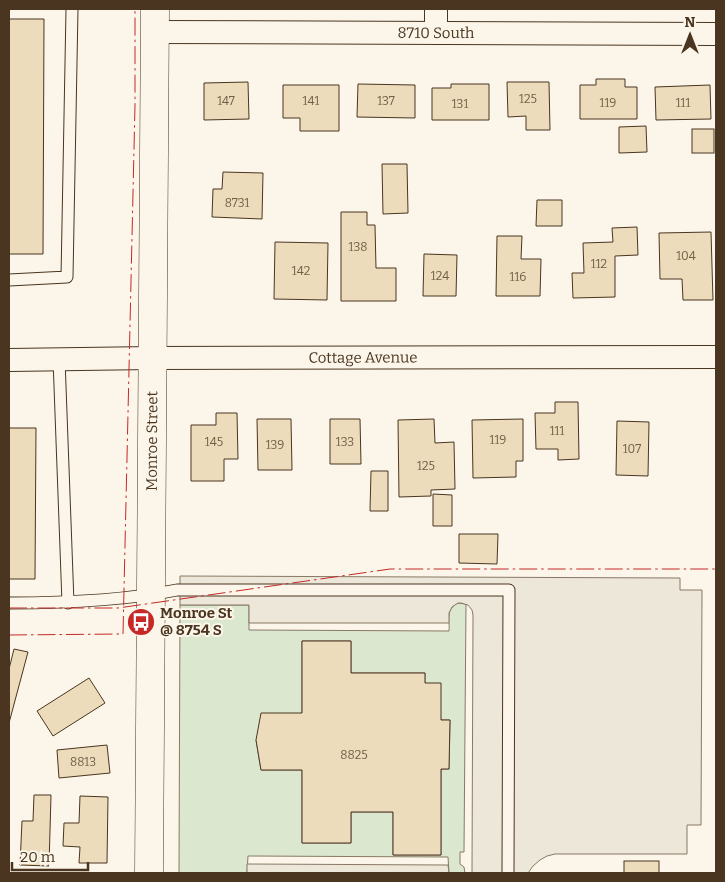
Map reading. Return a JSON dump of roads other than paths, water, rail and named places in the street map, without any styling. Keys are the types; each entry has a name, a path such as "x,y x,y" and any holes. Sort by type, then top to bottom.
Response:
{"street":[{"path":"436,9 436,33"},
{"name":"8710 South","path":"156,20 436,33 716,34"},
{"name":"Monroe Street","path":"149,873 156,20"},
{"name":"Cottage Avenue","path":"9,360 716,356"}],"lane":[{"path":"9,280 67,277 72,9"},
{"path":"59,359 68,603"},
{"path":"9,603 68,603 151,595 177,590 510,590 508,873"}],"place":[{"name":"Monroe St @ 8754 S","path":"141,622"}]}
